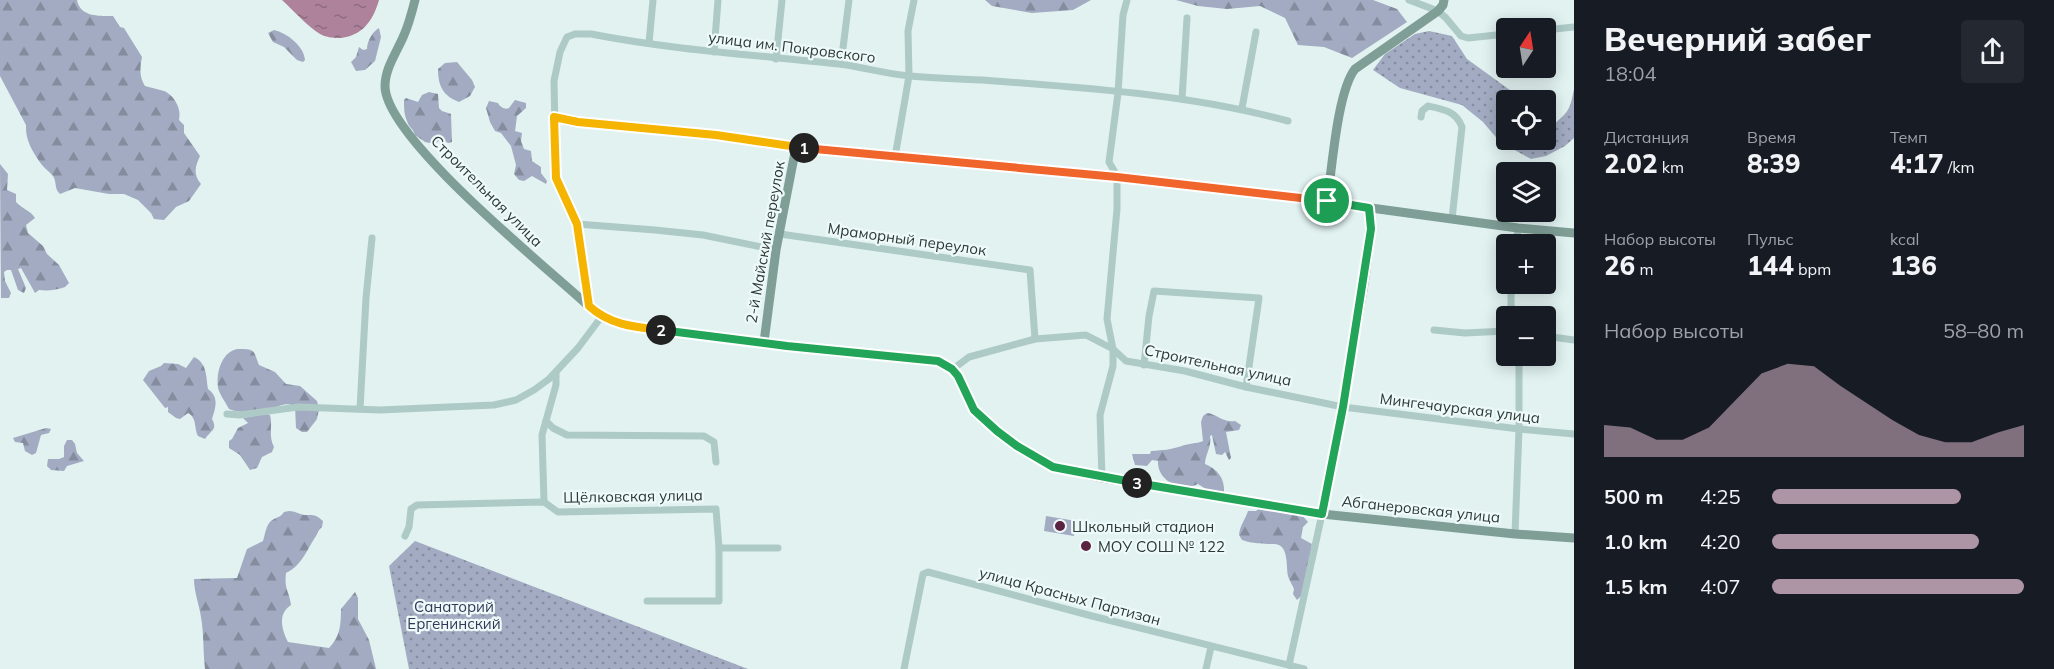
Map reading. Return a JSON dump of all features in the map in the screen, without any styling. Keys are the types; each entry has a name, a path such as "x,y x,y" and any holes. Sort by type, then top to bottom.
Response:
{"street":[{"name":"Строительная улица","path":"415,0 408,25 386,76 386,96 389,105 428,157 530,255 602,316 629,326 919,358 938,361 952,369 969,357 1035,339 1086,335 1113,349 1126,361 1185,371 1246,387 1343,407"},
{"path":"649,43 653,0"},
{"path":"714,52 718,0"},
{"path":"776,59 782,0"},
{"path":"841,64 849,0"},
{"path":"895,157 909,76 908,31 914,0"},
{"path":"1102,478 1101,415 1113,366 1113,349 1107,319 1118,209 1117,177 1109,162 1118,91 1123,15 1127,0"},
{"path":"1408,0 1438,11 1461,36 1468,38 1496,35"},
{"path":"1327,201 1337,130 1349,77 1355,69 1438,11 1443,6 1444,0"},
{"path":"1182,99 1187,18"},
{"path":"1556,29 1574,27"},
{"path":"1242,108 1256,33"},
{"name":"улица им. Покровского","path":"589,306 577,224 556,178 554,81 560,52 567,37 576,34 591,34 714,52 841,64 909,76 1118,91 1242,108 1288,121"},
{"path":"1421,117 1422,111 1428,106 1445,110 1454,114 1462,127 1452,219"},
{"path":"554,117 578,122 716,135 796,147 1117,177 1327,201 1518,228 1574,233"},
{"name":"2-й Майский переулок","path":"764,342 776,250 796,147"},
{"path":"1289,665 1343,407 1371,229 1369,208"},
{"path":"577,224 704,235 776,250"},
{"path":"1517,234 1518,228"},
{"name":"Мраморный переулок","path":"780,234 1030,270 1035,339"},
{"path":"360,409 372,238"},
{"path":"1144,365 1154,291 1259,298 1246,387"},
{"path":"227,414 240,415 298,407 360,409 494,405 516,400 534,390 556,372 602,316"},
{"path":"1434,330 1465,333 1496,331"},
{"path":"1556,338 1574,340"},
{"path":"1515,534 1519,366"},
{"name":"Абганеровская улица","path":"952,369 974,410 1017,446 1053,467 1102,478 1322,514 1574,538"},
{"path":"544,502 542,435 556,385 556,372"},
{"name":"Мингечаурская улица","path":"1343,407 1574,434"},
{"path":"546,421 553,428 567,435 704,436 714,442 716,462"},
{"name":"Щёлковская улица","path":"405,536 409,527 411,509 417,505 544,502 558,512 716,509 719,548"},
{"path":"647,602 719,601 719,548 778,548"},
{"name":"улица Красных Партизан","path":"904,669 923,574 928,572 1211,647 1304,669"},
{"path":"1206,669 1211,647"}],"green space":[{"path":"0,0 77,0 86,13 113,16 120,27 124,28 142,57 140,72 145,86 164,91 174,99 179,111 179,120 184,125 184,133 200,156 196,170 201,184 189,201 176,207 164,220 154,219 138,200 124,194 109,194 75,188 60,194 58,192 53,176 42,165 30,146 26,125 0,76"},
{"path":"985,0 1091,0 1073,10 1032,13 992,6"},
{"path":"1176,0 1373,0 1397,9 1407,22 1352,58 1324,47 1298,45 1285,18 1260,6 1227,9 1198,6"},
{"path":"379,28 381,37 375,61 365,70 356,71 351,62 356,57 359,47 363,50 367,49 371,37"},
{"path":"274,30 289,37 298,45 304,55 303,62 297,60 284,47 273,42 268,33"},
{"path":"1429,31 1452,36 1467,59 1510,90 1496,90 1496,137 1483,122 1462,105 1400,88 1373,70 1385,54 1415,34"},
{"path":"457,62 475,87 470,96 459,102 442,90 438,75 438,69 445,63"},
{"path":"1574,89 1574,138 1565,146 1546,156 1531,159 1515,150 1556,150 1556,122 1570,105"},
{"path":"429,92 438,94 439,108 451,114 452,142 448,143 442,139 434,144 425,142 415,135 408,123 404,100 406,98 418,102 422,95"},
{"path":"515,100 526,103 526,108 517,116 515,131 522,133 521,141 524,149 531,151 532,161 541,167 541,173 547,181 546,184 532,176 524,181 519,180 514,174 516,165 511,146 501,133 495,131 490,122 486,108 489,101 498,103 506,109"},
{"path":"0,164 8,174 7,190 16,194 16,202 35,218 26,225 28,233 59,265 69,283 65,287 39,290 35,293 21,268 18,269 26,288 24,293 18,290 11,270 7,270 4,272 5,281 11,293 9,298 1,298"},
{"path":"237,349 253,351 259,365 275,372 286,384 300,386 317,401 319,409 317,419 307,432 296,428 295,406 286,404 251,412 229,409 218,388 218,376 223,359"},
{"path":"194,357 204,366 208,389 215,399 212,419 214,428 205,439 198,436 191,415 188,413 180,419 176,418 168,412 168,407 165,408 143,380 149,371 164,363 178,364 186,368"},
{"path":"1207,413 1241,425 1239,430 1226,432 1231,458 1229,460 1225,452 1222,455 1216,454 1212,435 1210,436 1205,464 1219,475 1223,482 1224,492 1209,491 1198,484 1184,487 1171,483 1161,474 1158,461 1152,460 1147,466 1135,465 1132,454 1150,454 1151,451 1203,441 1201,422"},
{"path":"270,415 271,438 274,447 272,452 262,457 257,468 250,470 240,455 229,448 229,441 238,428 248,423 243,418"},
{"path":"46,428 51,429 49,433 41,435 36,453 32,455 25,451 23,443 15,442 13,438"},
{"path":"67,440 72,440 77,453 84,461 67,466 64,471 51,470 47,466 48,459 64,457 64,446"},
{"path":"1261,507 1301,514 1308,522 1303,527 1301,538 1312,544 1303,594 1297,600 1288,576 1283,548 1275,544 1258,544 1242,540 1239,535 1248,511 1256,511"},
{"path":"289,511 314,515 323,521 322,527 302,559 286,573 286,587 291,605 284,613 282,622 288,642 329,648 336,640 341,609 355,592 358,598 358,619 369,640 376,669 205,669 202,623 194,579 237,578 247,549 263,541 269,523"},
{"name":"Школьный стадион","path":"1046,516 1076,521 1074,536 1044,531"},
{"name":"Санаторий Ергенинский","path":"415,541 748,669 409,669 389,566"}],"water":[{"path":"282,0 379,0 370,21 360,31 354,35 338,38 320,34"}],"place":[{"name":"Школьный стадион","path":"1060,526"},
{"name":"МОУ СОШ № 122","path":"1086,546"}],"route":[{"path":"554,117 578,122 765,141 796,147 1117,177 1327,201 1369,208 1371,229 1343,407 1322,514 1102,478 1053,467 1017,446 974,410 958,376 952,369 938,361 711,337 629,326 606,319 589,306 577,224 556,178 554,117"}]}
